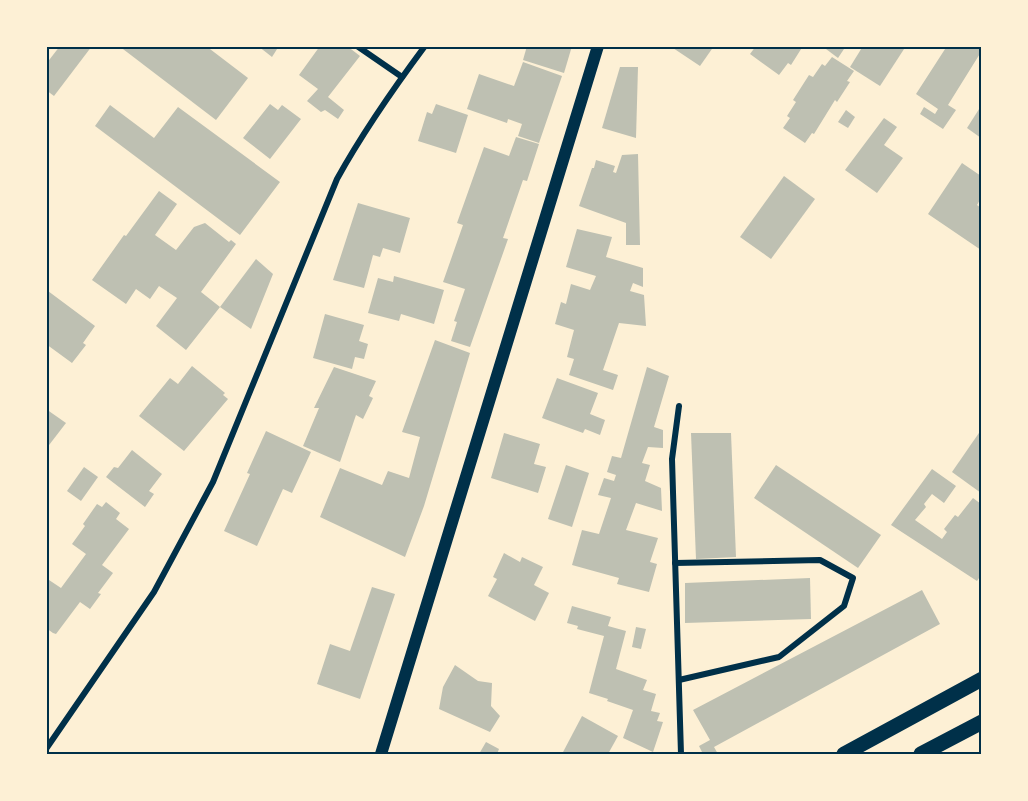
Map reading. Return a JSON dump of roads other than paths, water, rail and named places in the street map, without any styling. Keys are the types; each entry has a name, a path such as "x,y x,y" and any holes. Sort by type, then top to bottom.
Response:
{"main road":[{"path":"381,754 598,46"},
{"path":"844,754 981,679"},
{"path":"921,754 981,722"}],"street":[{"path":"357,46 402,77"},
{"path":"46,750 154,592 213,482 337,178 359,140 425,46"},
{"path":"679,406 672,459 681,754"},
{"path":"675,563 820,560 853,578 844,606 779,657 678,680"}]}
